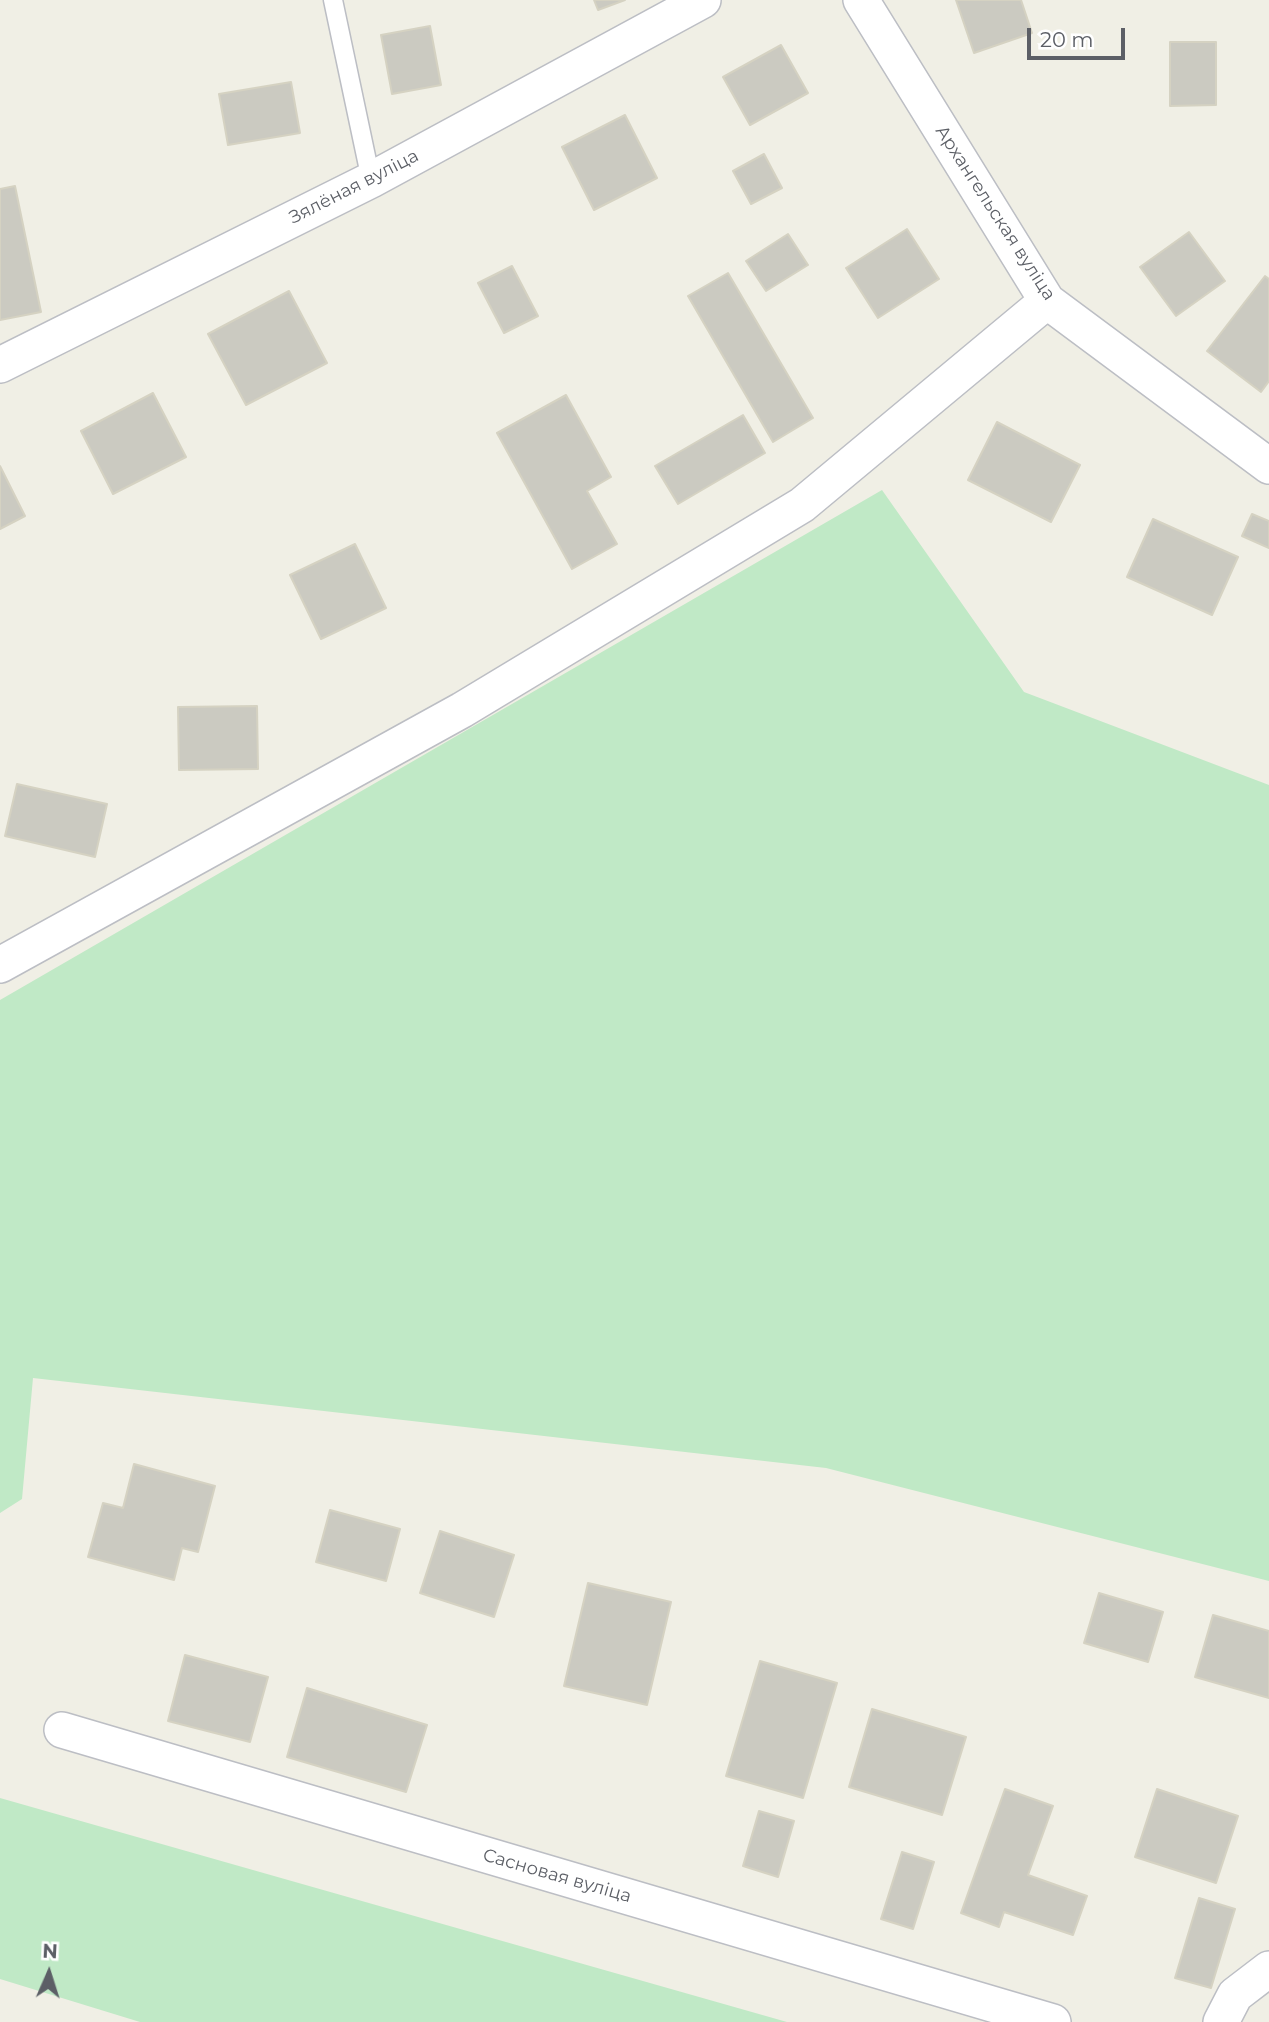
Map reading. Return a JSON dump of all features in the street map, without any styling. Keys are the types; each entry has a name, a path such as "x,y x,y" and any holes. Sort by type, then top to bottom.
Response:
{"street":[{"name":"Зялёная вуліца","path":"0,365 371,180 703,0"},
{"name":"Архангельская вуліца","path":"861,0 1047,301 1269,466"},
{"path":"0,965 462,710 802,505 1047,301"},
{"name":"Сасновая вуліца","path":"62,1730 1053,2022"},
{"path":"1221,2022 1236,1995 1269,1969"}],"lane":[{"path":"332,0 371,180"}],"green space":[{"path":"882,490 1024,692 1269,785 1269,1581 826,1468 33,1378 22,1499 0,1513 0,1000"},
{"path":"0,1798 787,2022 140,2022 0,1979"}],"building":[{"path":"594,0 625,0 598,10"},
{"path":"956,0 1021,0 1032,33 974,53"},
{"path":"430,26 441,85 392,94 381,35"},
{"path":"1170,42 1216,42 1216,105 1170,106"},
{"path":"781,45 808,93 750,125 723,77"},
{"path":"291,82 300,133 228,145 219,94"},
{"path":"625,115 657,178 594,210 562,147"},
{"path":"764,154 782,188 751,204 733,171"},
{"path":"15,186 41,312 0,320 0,189"},
{"path":"907,229 939,279 878,318 846,268"},
{"path":"1189,232 1225,281 1176,316 1140,267"},
{"path":"788,234 808,265 766,291 746,261"},
{"path":"512,266 538,316 504,333 478,283"},
{"path":"728,273 813,418 773,442 688,296"},
{"path":"1265,276 1269,279 1269,381 1261,392 1207,351"},
{"path":"289,291 327,363 246,405 208,334"},
{"path":"153,393 186,457 113,494 81,431"},
{"path":"566,395 611,477 587,491 617,544 572,569 497,433"},
{"path":"743,415 765,453 678,504 655,466"},
{"path":"997,422 1080,465 1051,522 968,480"},
{"path":"0,466 25,516 0,529"},
{"path":"1252,514 1269,521 1269,548 1242,536"},
{"path":"1153,519 1238,557 1212,615 1127,577"},
{"path":"355,544 386,608 321,639 290,575"},
{"path":"257,706 258,769 179,770 178,707"},
{"path":"17,784 107,804 95,857 5,836"},
{"path":"134,1464 215,1486 198,1552 182,1548 174,1580 88,1557 103,1503 123,1508"},
{"path":"330,1510 400,1529 386,1581 316,1562"},
{"path":"440,1531 514,1555 494,1617 420,1593"},
{"path":"588,1583 671,1602 647,1705 564,1686"},
{"path":"1099,1593 1163,1612 1148,1662 1084,1643"},
{"path":"1213,1615 1269,1631 1269,1698 1195,1677"},
{"path":"185,1655 268,1677 250,1742 168,1721"},
{"path":"760,1661 837,1683 803,1798 726,1776"},
{"path":"307,1688 427,1725 406,1792 287,1757"},
{"path":"872,1709 966,1737 942,1815 849,1787"},
{"path":"1005,1789 1053,1806 1028,1875 1087,1896 1073,1935 1004,1912 999,1927 961,1913"},
{"path":"1157,1789 1238,1816 1216,1883 1135,1857"},
{"path":"759,1811 794,1821 778,1877 743,1866"},
{"path":"902,1852 934,1862 913,1929 881,1919"},
{"path":"1199,1898 1235,1909 1211,1988 1175,1978"}]}
